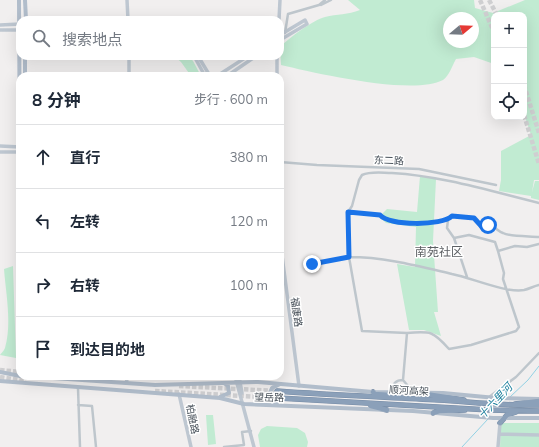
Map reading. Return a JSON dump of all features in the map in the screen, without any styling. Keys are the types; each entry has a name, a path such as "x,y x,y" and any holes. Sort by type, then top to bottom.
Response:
{"highway":[{"name":"顺河高架","path":"277,391 469,402 490,405 537,405"},
{"path":"372,392 375,394 395,396 397,398"},
{"path":"426,394 456,398 469,402"},
{"name":"顺河高架","path":"278,398 472,409 539,411"},
{"path":"513,405 520,402 539,400"},
{"path":"362,403 365,406 387,410"},
{"path":"434,413 472,409"},
{"path":"501,421 507,415 522,411"}],"main road":[{"path":"19,0 20,16"},
{"path":"25,0 26,16"},
{"path":"19,60 19,72"},
{"path":"25,60 25,72"},
{"path":"0,372 16,375"},
{"name":"望岳路","path":"84,380 155,385 239,382 372,392 392,391 426,394 443,393 539,400"},
{"name":"望岳路","path":"0,381 78,388 180,394 220,398 244,404 434,413 493,418 501,421 510,418 539,418"},
{"path":"220,398 229,393 228,386 224,383"},
{"path":"277,405 270,399 269,395 272,388 281,384"}],"street":[{"path":"127,0 128,16"},
{"path":"279,16 280,0"},
{"path":"319,5 324,0"},
{"path":"285,37 288,14 331,0"},
{"path":"285,32 305,20 307,24 285,37"},
{"path":"0,25 16,24"},
{"path":"0,30 16,30"},
{"path":"129,60 129,72"},
{"path":"196,60 203,72"},
{"path":"200,60 208,72"},
{"path":"223,72 242,60"},
{"path":"233,72 250,60"},
{"path":"277,60 277,72"},
{"path":"0,146 16,149"},
{"path":"0,152 16,150"},
{"name":"东二路","path":"284,162 317,166 419,169 496,185"},
{"path":"454,238 468,235 495,242 504,273 503,279 519,327 516,331 471,345 449,349 437,335 425,332 407,333 362,331 349,257 348,212 352,206 359,180 362,175 373,172 434,177 539,203"},
{"path":"348,212 380,215 384,220 396,222 418,223 448,220 452,216 474,218 483,228 488,225 494,226 502,233 539,237"},
{"path":"448,220 447,228 454,238 467,277"},
{"path":"498,250 515,246 527,247 539,244"},
{"path":"312,264 349,257 375,257 400,261 467,277 506,289 523,290 539,285"},
{"name":"福康路","path":"284,283 299,386"},
{"path":"407,333 404,380 408,386 409,393"},
{"path":"488,397 516,377 539,353"},
{"path":"392,391 394,384 399,380 404,380"},
{"path":"239,382 254,447"},
{"path":"78,388 80,447"},
{"name":"柏融路","path":"180,394 190,447"},
{"path":"78,405 92,406 96,447"},
{"path":"498,447 501,421"},
{"path":"224,447 244,445 242,432 251,431"},
{"path":"499,434 539,434"}],"green space":[{"path":"348,0 474,0 475,8 491,12 491,63 474,57 456,59 449,73 443,80 429,84 410,86 364,82 281,65 281,60 284,60 284,43 301,30 325,17 360,10"},
{"path":"525,0 539,0 539,180 534,180 532,192 535,181 539,181 539,200 531,198 531,196 499,191 501,180 501,151 531,135 526,120 527,12 495,12"},
{"path":"179,60 192,60 199,72 188,72"},
{"path":"420,176 436,179 433,241 438,312 434,312 441,336 424,330 409,330 397,264 415,267 416,227 386,223 379,217 387,209 417,212"},
{"path":"13,266 16,358 0,355 5,348 8,329 8,309 4,269"},
{"path":"206,415 213,415 216,444 208,445"},
{"path":"501,423 539,423 539,447 500,447"},
{"path":"267,426 297,428 305,433 308,442 307,447 260,447 258,435 261,429"}],"waterway":[{"name":"十六里河","path":"510,397 528,380 539,366"},
{"name":"十六里河","path":"462,447 488,419"}],"tunnel":[{"path":"480,0 491,25"},
{"path":"489,0 495,12"},
{"path":"527,95 539,133"},
{"path":"526,120 539,164"},
{"path":"0,370 16,372"},
{"path":"0,377 16,379"},
{"path":"20,380 26,381"},
{"path":"179,386 277,391"},
{"path":"155,391 278,398"}],"district":[{"name":"南苑社区","path":"439,252"}],"route":[{"path":"312,264 349,257 348,212 380,215 384,220 396,222 418,223 440,222 448,220 452,216 461,216 474,218 483,228 488,225"}]}
